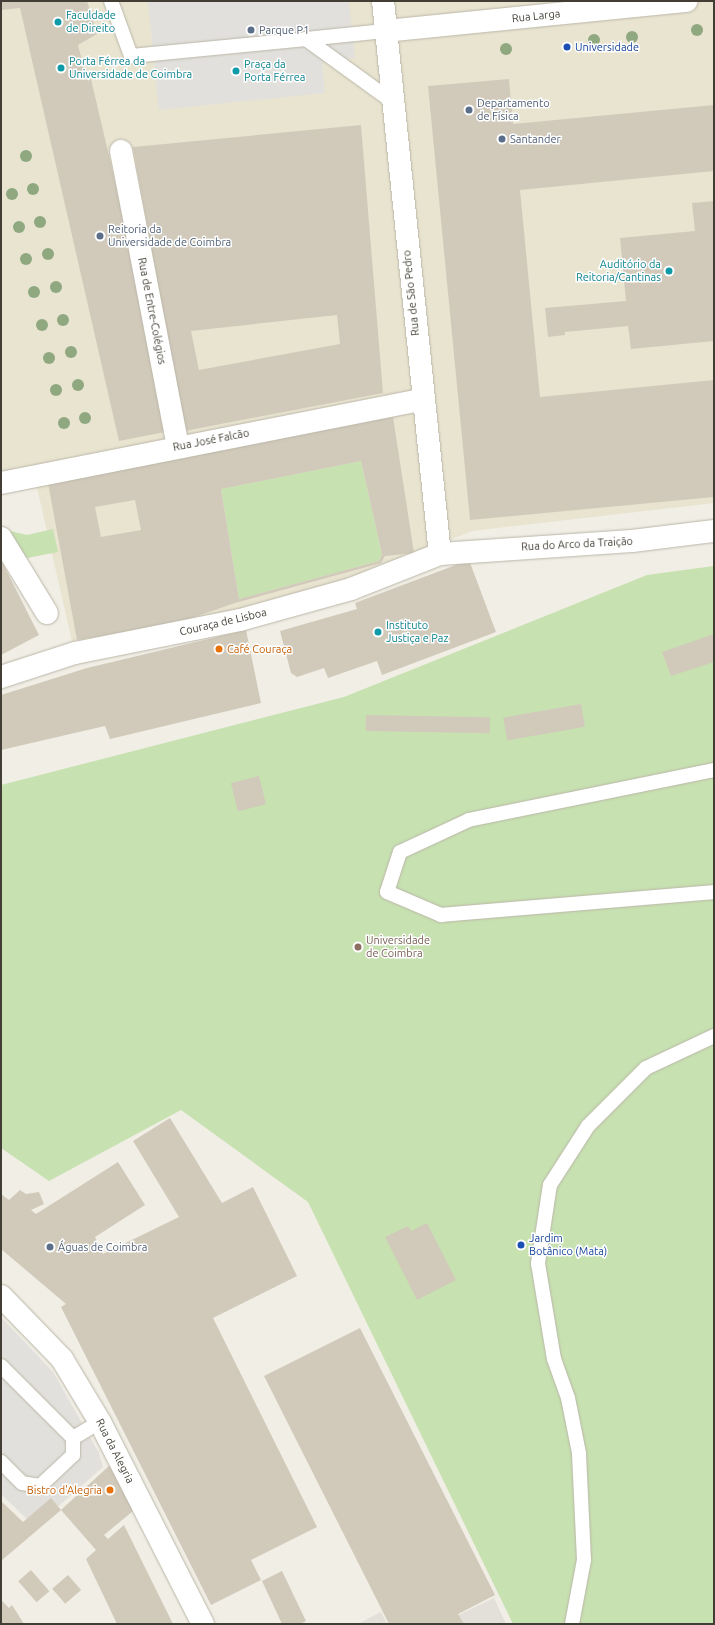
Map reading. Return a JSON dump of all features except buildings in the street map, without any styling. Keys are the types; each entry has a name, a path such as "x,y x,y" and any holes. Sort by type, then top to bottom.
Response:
{"street":[{"name":"Rua de São Pedro","path":"383,1 421,400 440,554"},
{"name":"Rua Larga","path":"385,31 686,1"},
{"name":"Rua de Entre-Colégios","path":"122,152 178,446"},
{"name":"Rua José Falcão","path":"1,483 178,446 421,400"},
{"name":"Rua do Arco da Traição","path":"440,554 632,542 714,532"},
{"path":"1,538 47,613"},
{"name":"Couraça de Lisboa","path":"1,676 75,653 240,620 352,589 440,554"},
{"name":"Rua da Alegria","path":"1,1296 62,1359 100,1422 203,1624"}],"lane":[{"path":"111,1 131,56 385,31"},
{"path":"306,39 392,102"},
{"path":"714,770 469,820 400,852 387,892 441,915 714,892"},
{"path":"572,1624 584,1560 579,1453 568,1398 554,1358 538,1264 550,1185 588,1126 646,1068 714,1036"},
{"path":"1,1366 72,1438 73,1455 40,1486 22,1482 1,1462"},
{"path":"72,1438 100,1422"}],"shaded area":[{"path":"1,1 714,1 714,503 472,531 350,580 181,628 73,646 33,470 1,474"},
{"name":"Parque P1","path":"148,1 349,1 355,58 322,62 325,93 159,110"},
{"path":"1,1317 53,1372 99,1453 103,1467 35,1527 1,1494"},
{"path":"494,1598 506,1624 440,1624"},
{"path":"381,1612 387,1624 358,1624"}],"green space":[{"path":"361,461 382,554 379,561 239,599 221,489"},
{"path":"2,529 27,535 53,529 58,552 22,559"},
{"name":"Universidade de Coimbra","path":"714,566 714,1624 513,1624 308,1202 181,1110 49,1181 1,1148 1,785 344,697 647,575"}],"place":[{"name":"Faculdade de Direito","path":"58,22"},
{"name":"Parque P1","path":"251,30"},
{"name":"Universidade","path":"567,47"},
{"name":"Porta Férrea da Universidade de Coimbra","path":"61,68"},
{"name":"Praça da Porta Férrea","path":"236,71"},
{"name":"Departamento de Física","path":"469,110"},
{"name":"Santander","path":"502,139"},
{"name":"Reitoria da Universidade de Coimbra","path":"100,236"},
{"name":"Auditório da Reitoria/Cantinas","path":"669,271"},
{"name":"Instituto Justiça e Paz","path":"378,632"},
{"name":"Café Couraça","path":"219,649"},
{"name":"Universidade de Coimbra","path":"358,947"},
{"name":"Jardim Botânico (Mata)","path":"521,1245"},
{"name":"Águas de Coimbra","path":"50,1247"},
{"name":"Bistro d'Alegria","path":"110,1490"}]}
